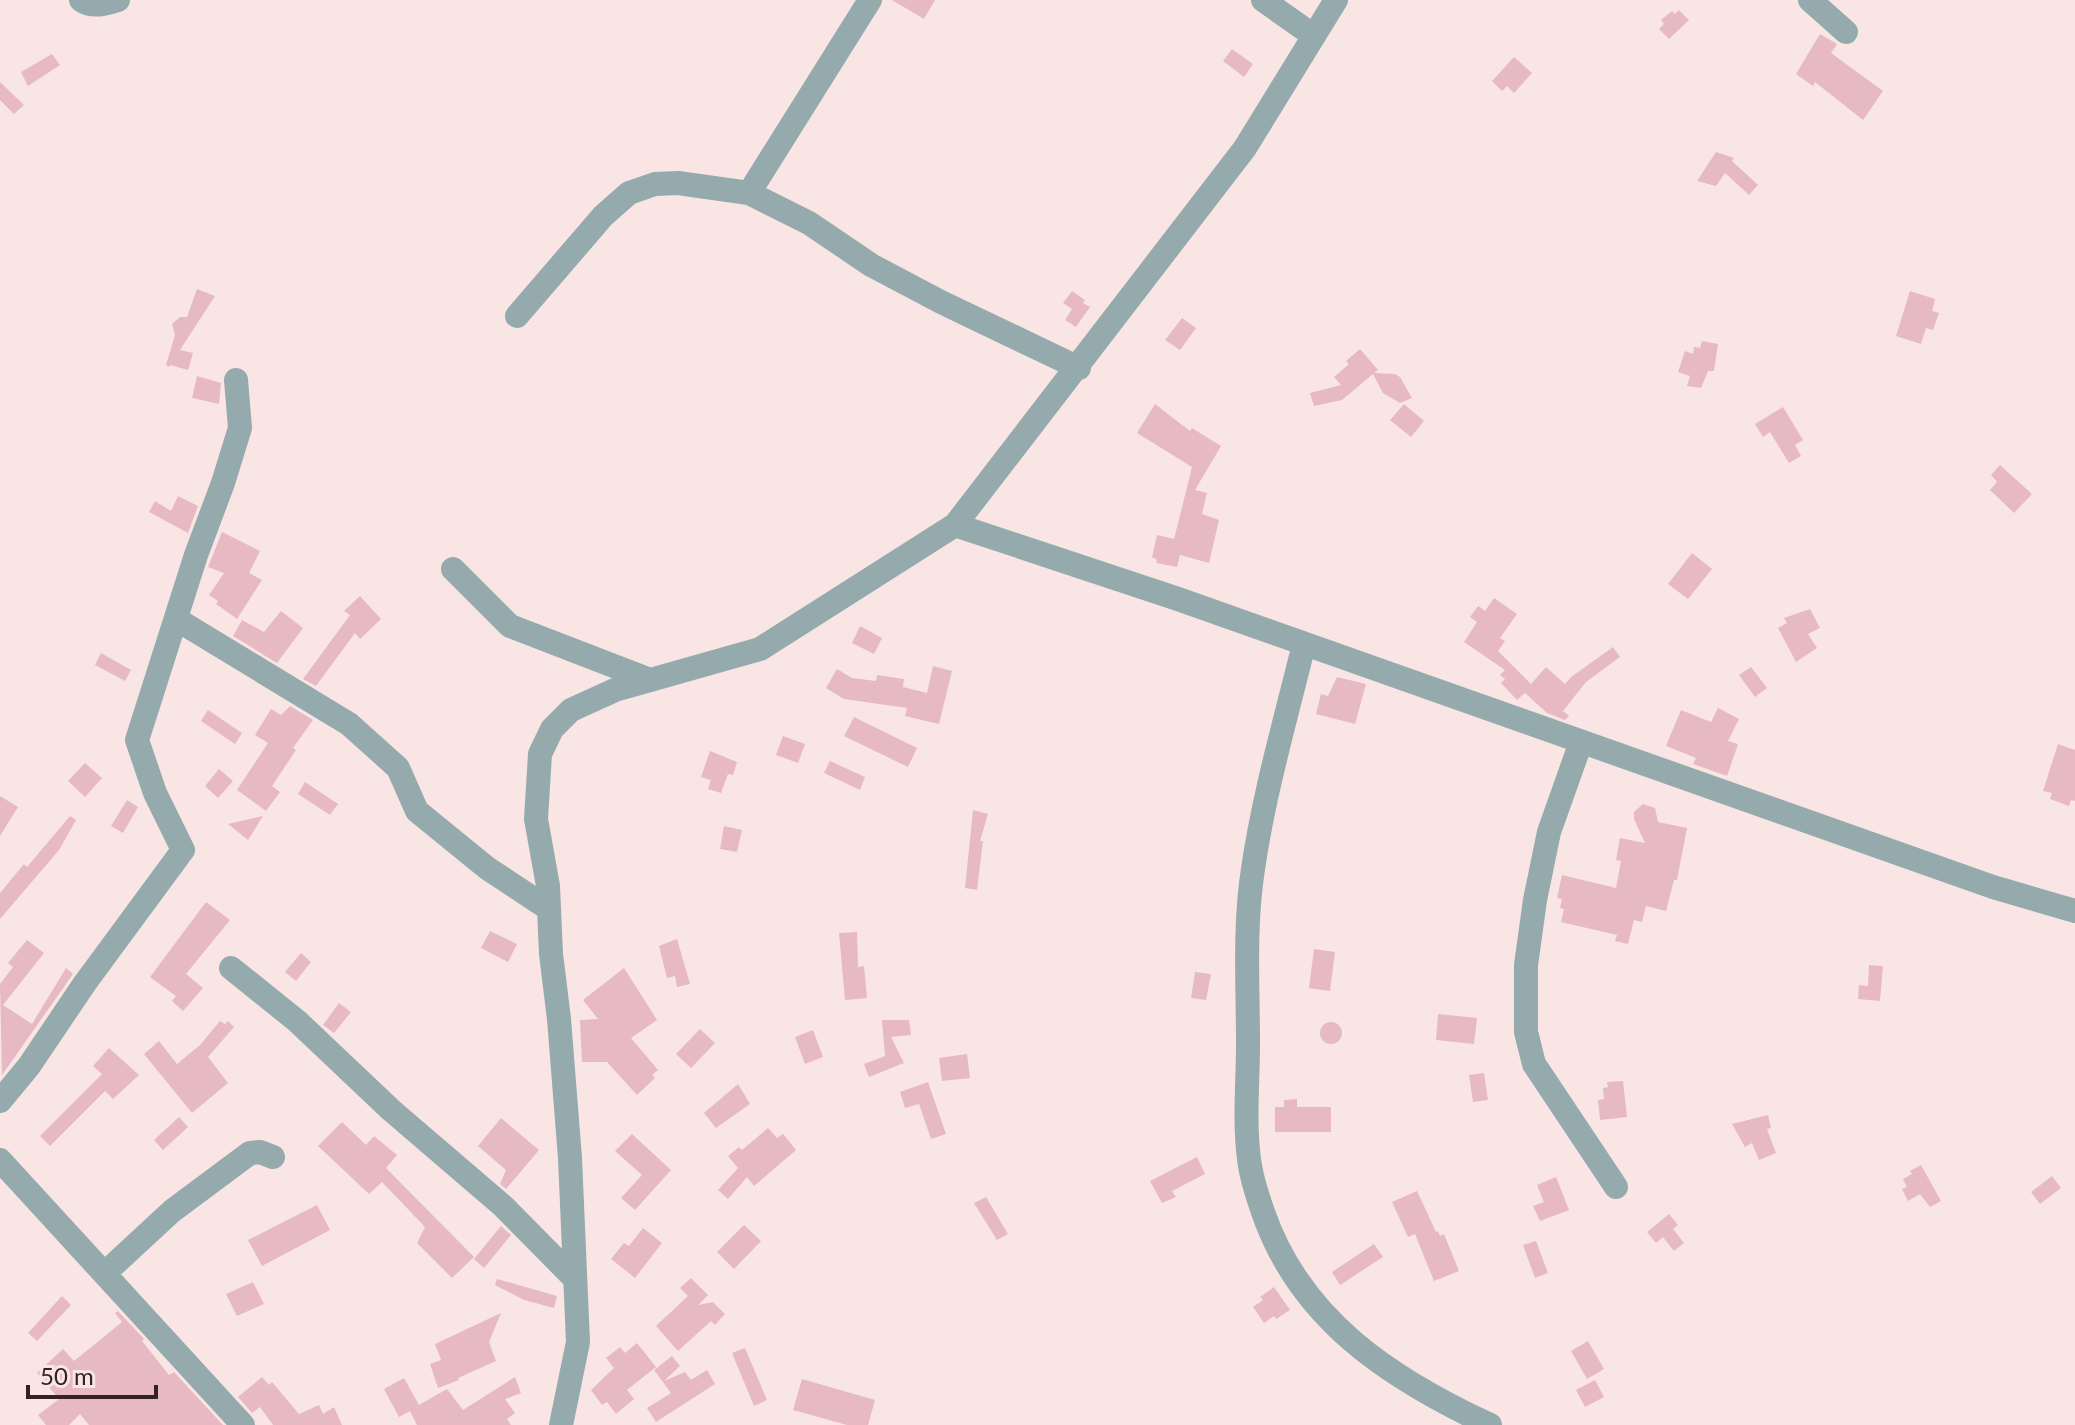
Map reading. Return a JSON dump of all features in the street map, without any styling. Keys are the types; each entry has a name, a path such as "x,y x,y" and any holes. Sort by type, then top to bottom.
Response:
{"street":[{"path":"81,0 86,4 100,5 118,0"},
{"path":"749,193 870,0"},
{"path":"1263,0 1314,36"},
{"path":"561,1425 578,1342 570,1158 548,886 536,819 540,754 552,729 571,710 615,690 760,649 955,525 1079,368 1245,148 1336,0"},
{"path":"1810,0 1846,32"},
{"path":"517,316 603,216 629,193 655,184 678,183 749,193 809,223 899,280 1079,368"},
{"path":"0,1101 29,1066 85,983 183,850 155,793 137,740 240,428 236,380"},
{"path":"955,525 1304,644 1993,887 2075,911"},
{"path":"453,569 510,626 650,680"},
{"path":"176,619 349,724 398,768 417,811 487,868 549,909"},
{"path":"1304,644 1252,870 1247,989 1249,1161 1271,1235 1282,1258 1326,1318 1416,1388 1490,1425"},
{"path":"1581,742 1549,832 1535,900 1526,965 1526,1032 1534,1064 1616,1187"},
{"path":"231,968 297,1021 391,1110 504,1207 575,1279"},
{"path":"105,1273 172,1211 241,1159 250,1153 260,1152 273,1157"},
{"path":"0,1160 243,1425"}],"building":[{"path":"892,0 935,0 924,19"},
{"path":"1679,10 1689,20 1669,39 1659,29 1664,24 1661,20 1672,11 1675,14"},
{"path":"1820,34 1837,44 1831,53 1883,91 1863,120 1815,82 1813,86 1796,74"},
{"path":"1232,49 1253,64 1244,77 1223,61"},
{"path":"52,54 60,65 28,86 21,72"},
{"path":"1514,57 1532,73 1514,93 1507,86 1502,91 1492,81"},
{"path":"0,82 24,105 14,114 0,100"},
{"path":"1716,152 1734,158 1732,161 1758,185 1749,195 1725,173 1716,186 1697,181"},
{"path":"197,289 215,296 180,350 193,353 188,370 169,367 166,365 175,335 172,324 180,317 187,317"},
{"path":"1072,291 1090,307 1076,327 1065,320 1072,309 1063,303"},
{"path":"1910,291 1935,299 1932,311 1939,313 1933,330 1926,328 1921,344 1896,336"},
{"path":"1182,318 1196,328 1180,350 1165,340"},
{"path":"1702,341 1718,344 1714,371 1708,371 1701,388 1687,386 1690,376 1678,372 1685,351 1693,354 1694,347 1700,348"},
{"path":"1360,349 1378,370 1374,373 1400,377 1412,398 1400,403 1383,393 1373,374 1342,400 1314,406 1310,393 1341,385 1334,377"},
{"path":"197,376 221,383 219,404 192,398"},
{"path":"1155,404 1190,431 1192,428 1221,446 1195,490 1207,493 1202,514 1219,520 1209,563 1180,555 1177,567 1156,563 1157,560 1152,557 1157,535 1174,539 1192,467 1137,433"},
{"path":"1404,404 1424,421 1411,437 1390,420"},
{"path":"1783,407 1803,440 1795,445 1801,456 1789,463 1770,432 1763,437 1755,424"},
{"path":"2000,465 2032,494 2014,513 1990,490 1997,482 1991,475"},
{"path":"178,496 198,506 188,533 149,512 155,501 171,511"},
{"path":"222,532 260,551 249,573 262,580 237,619 209,595 224,573 208,567"},
{"path":"1692,553 1712,569 1688,599 1668,584"},
{"path":"360,596 381,619 360,639 355,633 316,686 303,679 350,615 344,611"},
{"path":"1494,598 1517,614 1500,638 1505,641 1498,651 1531,684 1546,667 1565,684 1613,647 1620,657 1586,682 1563,711 1569,716 1565,720 1547,713 1525,693 1517,700 1501,683 1505,679 1500,675 1505,670 1464,642 1477,622 1470,617 1478,606 1485,611"},
{"path":"1810,609 1820,628 1808,634 1817,648 1796,662 1778,628 1787,623 1784,618"},
{"path":"281,611 303,628 277,663 233,636 242,620 264,632"},
{"path":"860,626 882,638 874,654 852,643"},
{"path":"101,653 131,670 125,681 95,665"},
{"path":"933,666 952,671 939,724 905,716 907,708 844,699 826,688 837,669 852,678 876,681 877,675 904,679 903,687 927,693"},
{"path":"1751,667 1767,688 1755,697 1739,675"},
{"path":"1337,677 1366,684 1355,724 1316,714 1321,694 1328,696"},
{"path":"290,706 313,720 272,786 280,792 266,811 237,790 268,743 255,735 271,709 281,715"},
{"path":"1718,708 1739,719 1728,741 1738,744 1727,776 1693,764 1696,758 1666,746 1681,710 1711,722"},
{"path":"208,710 242,733 235,744 201,721"},
{"path":"854,717 917,748 908,767 844,736"},
{"path":"783,736 805,744 798,763 776,755"},
{"path":"2058,744 2075,750 2075,801 2071,800 2069,806 2050,799 2052,793 2043,791"},
{"path":"710,751 737,762 733,775 728,774 721,793 708,789 711,780 701,777"},
{"path":"830,761 865,777 860,790 824,773"},
{"path":"85,763 102,778 85,797 68,781"},
{"path":"219,769 233,781 218,798 205,786"},
{"path":"305,782 338,804 330,815 298,794"},
{"path":"0,796 18,807 0,836"},
{"path":"127,800 138,807 123,833 111,826"},
{"path":"1643,804 1655,808 1658,822 1687,828 1677,880 1674,880 1666,911 1646,906 1642,922 1634,920 1628,944 1615,941 1617,935 1561,922 1564,909 1560,908 1562,899 1557,898 1562,875 1616,888 1621,861 1616,860 1620,838 1645,843 1634,819 1634,812"},
{"path":"973,810 988,814 980,841 983,841 977,890 965,888"},
{"path":"70,816 76,820 59,850 0,919 0,893 24,864 27,867"},
{"path":"263,816 248,840 228,824"},
{"path":"724,826 742,830 737,852 720,849"},
{"path":"206,902 230,920 186,974 203,988 183,1011 172,1001 176,996 150,977"},
{"path":"490,931 517,944 508,962 481,948"},
{"path":"857,932 858,967 864,966 867,998 845,1000 839,933"},
{"path":"677,939 690,984 677,987 675,976 667,978 659,946"},
{"path":"27,940 44,953 3,1005 32,1024 66,968 73,974 2,1075 0,984 13,967 8,963"},
{"path":"1314,949 1335,952 1330,991 1309,988"},
{"path":"301,953 311,962 296,981 285,972"},
{"path":"1869,965 1883,966 1880,1001 1858,999 1859,985 1868,986"},
{"path":"624,968 657,1020 631,1038 658,1070 652,1075 655,1078 637,1095 607,1062 582,1062 580,1020 598,1019 583,1000"},
{"path":"1195,972 1211,974 1206,1000 1191,998"},
{"path":"339,1003 351,1012 334,1033 323,1025"},
{"path":"1438,1014 1477,1018 1474,1044 1436,1040"},
{"path":"882,1020 909,1020 911,1035 891,1037 904,1063 869,1077 864,1064 885,1056"},
{"path":"220,1021 225,1024 228,1021 234,1027 208,1057 228,1083 192,1113 144,1054 159,1041 177,1064 200,1045"},
{"path":"1327,1022 1335,1022 1342,1033 1335,1044 1327,1044 1320,1037 1320,1029"},
{"path":"700,1029 715,1043 691,1068 676,1054"},
{"path":"813,1030 823,1057 805,1064 795,1037"},
{"path":"109,1048 139,1075 113,1099 105,1091 50,1146 40,1136 102,1074 93,1066"},
{"path":"967,1054 970,1078 942,1081 939,1058"},
{"path":"1484,1073 1488,1100 1473,1102 1469,1075"},
{"path":"1623,1081 1627,1117 1600,1120 1598,1100 1604,1099 1603,1088 1608,1087 1607,1082"},
{"path":"928,1082 946,1134 931,1139 919,1104 905,1108 900,1092"},
{"path":"738,1084 750,1104 716,1128 704,1113"},
{"path":"1297,1099 1297,1107 1331,1107 1331,1132 1275,1132 1275,1107 1284,1107 1284,1100"},
{"path":"1768,1115 1771,1128 1767,1129 1776,1153 1759,1160 1752,1143 1745,1147 1732,1124"},
{"path":"179,1117 188,1127 163,1150 154,1140"},
{"path":"501,1118 539,1150 506,1189 500,1184 506,1170 478,1146"},
{"path":"342,1122 366,1145 374,1136 397,1155 386,1168 474,1257 452,1278 417,1243 425,1227 382,1182 369,1194 318,1146"},
{"path":"768,1128 777,1138 783,1134 796,1150 754,1186 747,1177 728,1199 718,1190 738,1168 728,1156 739,1147 742,1150"},
{"path":"632,1134 671,1170 635,1210 621,1198 642,1175 615,1151"},
{"path":"1197,1157 1205,1174 1172,1191 1176,1197 1162,1203 1150,1181"},
{"path":"1921,1165 1941,1201 1930,1207 1920,1194 1908,1201 1902,1189 1907,1187 1903,1179"},
{"path":"2052,1176 2061,1188 2040,1204 2031,1192"},
{"path":"1556,1177 1569,1210 1540,1221 1533,1206 1544,1202 1537,1185"},
{"path":"1417,1191 1436,1232 1440,1236 1444,1234 1459,1271 1434,1281 1415,1234 1408,1237 1392,1202"},
{"path":"986,1197 1008,1234 997,1240 974,1203"},
{"path":"317,1205 330,1230 262,1266 248,1240"},
{"path":"1669,1214 1678,1225 1673,1229 1684,1243 1674,1251 1663,1237 1656,1243 1647,1232"},
{"path":"744,1225 761,1241 734,1269 717,1252"},
{"path":"501,1226 511,1235 484,1268 474,1259"},
{"path":"643,1228 662,1243 635,1278 611,1259 624,1243 629,1246"},
{"path":"1536,1241 1548,1273 1535,1278 1523,1245"},
{"path":"1374,1244 1383,1257 1340,1285 1332,1272"},
{"path":"691,1278 708,1295 698,1305 713,1302 725,1314 715,1325 711,1321 678,1351 656,1326 688,1296 680,1288"},
{"path":"497,1279 557,1296 554,1308 524,1300 495,1285"},
{"path":"253,1282 264,1304 237,1316 226,1294"},
{"path":"1274,1287 1290,1310 1264,1323 1253,1307 1263,1300 1260,1297"},
{"path":"62,1296 71,1305 37,1341 28,1333"},
{"path":"118,1311 144,1339 142,1341 169,1375 174,1372 223,1425 89,1425 80,1414 69,1425 46,1425 38,1415 59,1399 37,1373 63,1349 74,1361 122,1322 115,1313"},
{"path":"501,1313 489,1342 496,1361 438,1388 430,1364 441,1360 435,1344"},
{"path":"1588,1341 1604,1369 1587,1379 1571,1351"},
{"path":"637,1343 656,1367 627,1390 634,1399 616,1414 607,1402 602,1405 591,1390 614,1368 606,1358 620,1347 625,1353"},
{"path":"745,1348 767,1400 754,1406 732,1353"},
{"path":"672,1356 680,1366 664,1381 685,1372 691,1380 707,1370 715,1384 656,1422 647,1408 671,1393 654,1370"},
{"path":"262,1377 269,1385 272,1382 299,1414 319,1405 323,1414 334,1407 342,1425 273,1425 260,1407 252,1413 238,1397"},
{"path":"515,1377 521,1393 505,1399 515,1413 507,1419 511,1425 417,1425 410,1411 399,1417 384,1389 404,1378 419,1405 447,1389 463,1410"},
{"path":"802,1379 875,1400 868,1425 847,1425 793,1410"},
{"path":"1595,1380 1604,1397 1585,1407 1576,1390"}]}
